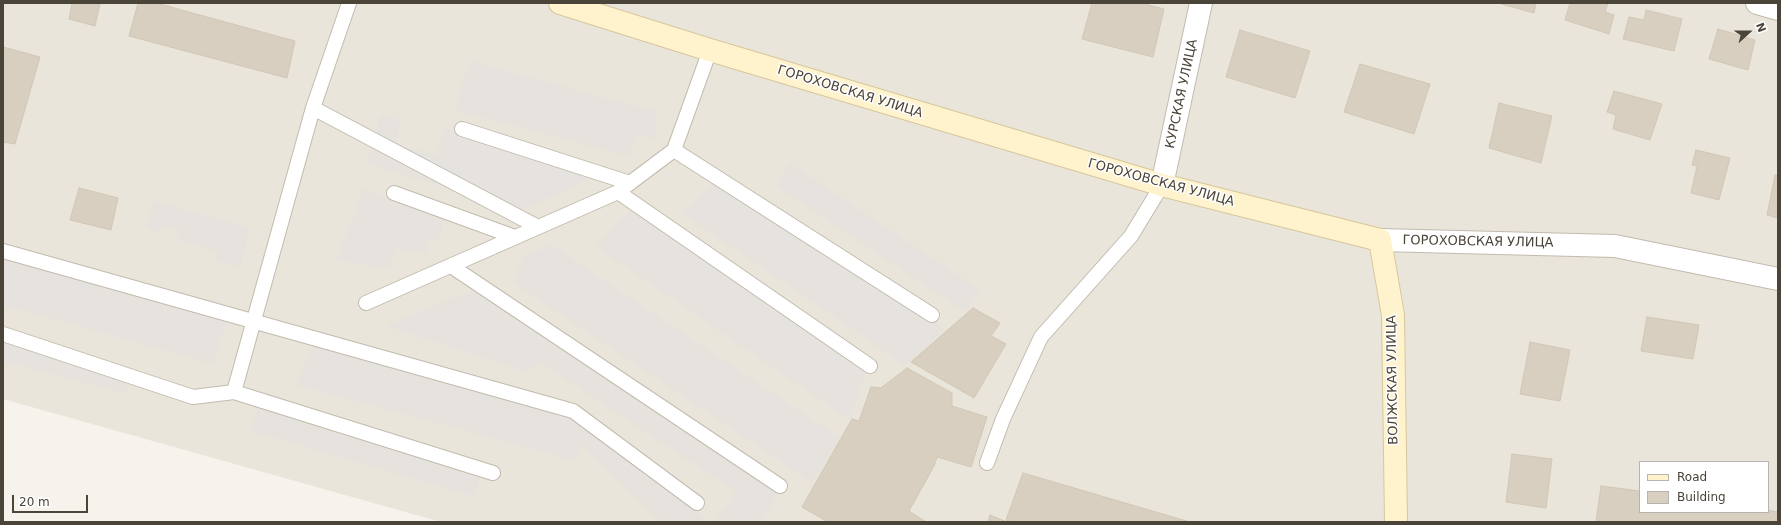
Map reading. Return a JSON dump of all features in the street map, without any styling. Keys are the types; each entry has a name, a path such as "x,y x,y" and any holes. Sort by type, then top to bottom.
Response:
{"street":[{"name":"ГОРОХОВСКАЯ УЛИЦА","path":"560,3 710,50 1162,185 1380,240 1615,246 1778,279"},
{"name":"КУРСКАЯ УЛИЦА","path":"1162,185 1201,3"},
{"path":"1757,3 1778,9"},
{"name":"ВОЛЖСКАЯ УЛИЦА","path":"1380,240 1393,315 1396,522"}],"lane":[{"path":"234,392 313,108 349,3"},
{"path":"366,303 618,192 674,150 710,50"},
{"path":"313,108 538,227"},
{"path":"462,129 630,183"},
{"path":"674,150 932,315"},
{"path":"987,463 1004,419 1041,337 1131,236 1162,185"},
{"path":"618,192 870,366"},
{"path":"394,193 515,238"},
{"path":"3,251 254,320 573,411 697,503"},
{"path":"451,266 780,486"},
{"path":"3,334 193,396 234,392 493,473"}],"shaded area":[{"path":"3,3 1778,3 1778,522 441,522 3,399"},
{"path":"470,61 657,112 655,138 636,136 628,156 454,110"},
{"path":"381,114 400,120 396,145 437,155 444,128 593,177 523,210 367,164"},
{"path":"790,163 980,290 965,312 777,186"},
{"path":"722,174 945,330 905,365 682,213"},
{"path":"364,189 445,217 438,242 428,240 426,253 396,248 389,268 336,261"},
{"path":"154,201 250,228 240,267 216,261 218,251 176,240 179,231 162,226 160,232 146,228"},
{"path":"630,210 867,368 850,420 596,247"},
{"path":"552,245 840,438 812,483 513,282 524,256"},
{"path":"3,255 228,318 213,364 3,305"},
{"path":"472,290 779,491 762,522 714,522 737,492 540,362 527,372 386,326"},
{"path":"3,330 132,369 125,394 3,361"},
{"path":"315,341 573,415 686,498 707,522 661,522 581,445 577,461 296,385"},
{"path":"262,396 483,465 474,496 250,431"}],"building":[{"path":"72,3 100,4 95,26 69,19"},
{"path":"138,3 156,3 295,41 287,78 129,36"},
{"path":"1092,3 1141,3 1164,9 1153,57 1082,39"},
{"path":"1498,3 1536,3 1534,13"},
{"path":"1570,3 1608,3 1605,12 1614,15 1609,34 1565,20"},
{"path":"1646,10 1682,19 1674,51 1623,39 1629,17 1644,20"},
{"path":"1718,29 1755,40 1748,70 1709,59"},
{"path":"1240,30 1310,51 1295,98 1226,77"},
{"path":"3,47 40,57 15,144 3,142"},
{"path":"1360,64 1430,84 1414,134 1344,112"},
{"path":"1614,91 1662,104 1650,140 1613,129 1616,115 1607,112"},
{"path":"1499,103 1552,116 1541,163 1489,148"},
{"path":"1696,150 1730,158 1719,200 1691,193 1697,166 1692,165"},
{"path":"1775,175 1778,176 1778,218 1767,215"},
{"path":"79,188 118,198 111,230 70,220"},
{"path":"973,308 1000,323 991,336 1006,344 974,398 911,362"},
{"path":"1647,317 1699,325 1693,359 1641,351"},
{"path":"1530,342 1570,350 1560,401 1520,394"},
{"path":"907,368 952,393 952,406 987,417 971,467 937,457 934,466 909,511 926,522 828,522 802,507 852,419 859,421 871,387 881,388"},
{"path":"1512,454 1552,459 1546,508 1506,502"},
{"path":"1023,473 1190,522 1013,522 1006,520"},
{"path":"1601,486 1639,491 1639,513 1769,513 1769,510 1778,512 1778,522 1596,522"},
{"path":"990,515 1007,522 988,522"}]}
